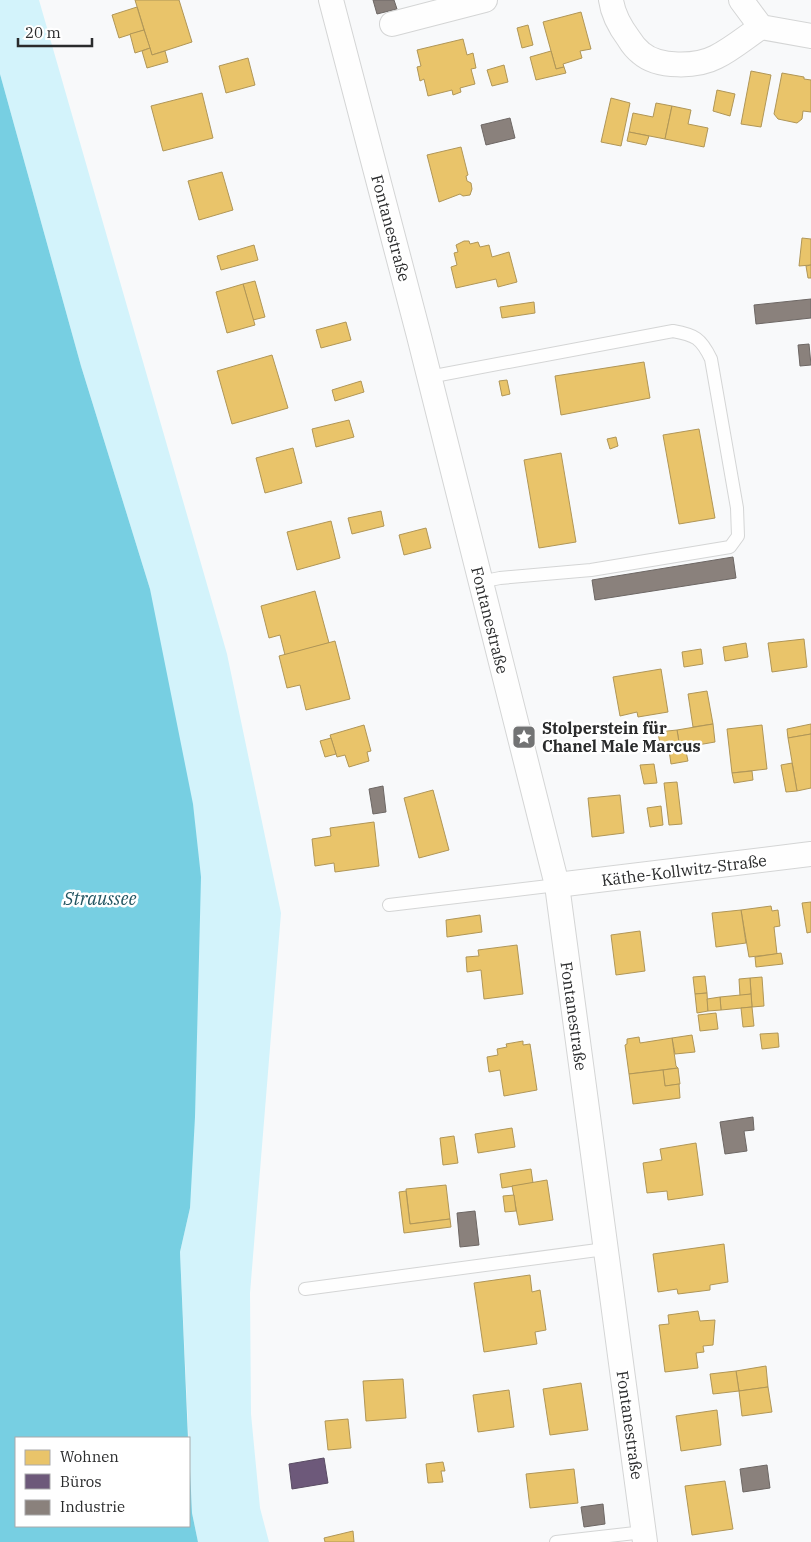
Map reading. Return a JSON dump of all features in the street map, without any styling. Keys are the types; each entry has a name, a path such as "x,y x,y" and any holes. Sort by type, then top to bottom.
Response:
{"street":[{"name":"Fontanestraße","path":"332,0 557,885 645,1537"},
{"path":"392,24 485,0"},
{"path":"611,0 619,25 632,43 642,55 659,63 679,65 714,58 761,27"},
{"path":"741,0 761,27 811,36"},
{"name":"Käthe-Kollwitz-Straße","path":"557,885 811,854"}],"lane":[{"path":"428,377 673,332 692,334 705,346 711,359 737,508 738,536 730,547 591,570 500,578 480,582"},
{"path":"389,905 557,885"},
{"path":"305,1288 605,1249"},
{"path":"556,1542 645,1537"}],"shaded area":[{"path":"0,0 39,0 227,654 281,913 250,1293 251,1414 260,1508 269,1542 198,1542 192,1513 180,1252 190,1208 150,589 81,366 0,74"}],"water":[{"name":"Straussee","path":"0,74 81,366 150,589 193,804 201,877 195,1117 190,1208 180,1252 188,1437 15,1437 15,1527 190,1527 190,1469 192,1513 198,1542 0,1542"}],"building: Wohnen":[{"path":"135,0 179,0 192,42 152,55"},
{"path":"137,7 144,30 119,38 112,15"},
{"path":"581,12 591,49 580,51 582,58 563,64 564,67 556,69 543,22"},
{"path":"528,25 533,45 522,48 517,28"},
{"path":"144,30 150,48 135,53 130,34"},
{"path":"463,39 467,55 473,53 476,68 471,69 475,84 460,88 461,92 453,95 452,90 428,96 424,79 420,81 417,67 421,66 417,50"},
{"path":"150,48 152,55 165,51 168,62 147,68 142,51"},
{"path":"551,51 556,69 564,67 566,73 536,80 530,57"},
{"path":"248,58 255,85 226,93 219,66"},
{"path":"504,65 508,82 492,86 487,70"},
{"path":"751,71 771,75 761,127 741,124"},
{"path":"782,73 811,80 811,112 803,111 802,119 797,123 778,119 774,114"},
{"path":"717,90 735,94 730,116 713,111"},
{"path":"202,93 213,138 163,151 151,106"},
{"path":"611,98 630,103 621,146 601,142"},
{"path":"656,103 672,106 665,139 629,132 633,113 653,117"},
{"path":"672,106 691,110 688,124 708,128 704,147 665,139"},
{"path":"629,132 649,136 646,145 627,141"},
{"path":"461,147 468,175 466,176 467,181 471,183 470,195 463,196 460,194 439,202 427,155"},
{"path":"222,172 233,210 199,220 188,181"},
{"path":"802,238 811,239 811,265 799,266"},
{"path":"469,241 470,244 478,242 480,247 489,245 492,257 509,252 517,282 498,287 496,279 456,288 451,267 457,265 454,253 458,252 456,245"},
{"path":"254,245 258,260 221,270 217,256"},
{"path":"811,265 811,278 808,278 806,266"},
{"path":"255,281 265,317 253,320 243,284"},
{"path":"243,284 255,325 227,333 216,292"},
{"path":"534,302 535,313 502,318 500,307"},
{"path":"346,322 351,340 321,348 316,330"},
{"path":"272,355 288,408 232,424 217,371"},
{"path":"644,362 650,398 561,415 555,376"},
{"path":"507,380 510,394 502,396 499,381"},
{"path":"361,381 364,392 335,401 332,390"},
{"path":"349,420 354,437 316,447 312,429"},
{"path":"699,429 715,518 679,524 663,435"},
{"path":"616,437 618,446 610,449 607,439"},
{"path":"293,448 302,483 265,493 256,458"},
{"path":"561,453 576,542 539,548 524,460"},
{"path":"381,511 384,526 352,534 348,518"},
{"path":"331,521 340,558 297,570 287,532"},
{"path":"426,528 431,548 404,555 399,535"},
{"path":"315,591 329,643 285,655 280,635 269,638 261,606"},
{"path":"804,639 807,667 772,672 768,643"},
{"path":"335,641 350,699 306,710 300,685 287,688 279,656"},
{"path":"746,643 748,657 725,661 723,647"},
{"path":"701,649 703,664 684,667 682,652"},
{"path":"661,669 668,712 638,717 637,712 620,716 613,677"},
{"path":"707,691 713,724 693,727 688,694"},
{"path":"713,724 715,742 680,748 677,730"},
{"path":"811,724 811,734 788,738 787,729"},
{"path":"364,725 371,751 367,752 369,761 349,767 345,755 337,757 330,735"},
{"path":"762,725 767,769 732,773 727,729"},
{"path":"677,730 680,748 661,751 658,732"},
{"path":"811,734 811,788 797,791 788,738"},
{"path":"331,738 336,754 325,757 320,741"},
{"path":"685,747 688,761 671,764 669,750"},
{"path":"792,763 797,791 786,792 781,765"},
{"path":"654,764 657,783 644,784 640,765"},
{"path":"752,771 753,780 734,783 732,773"},
{"path":"677,782 682,824 669,825 664,783"},
{"path":"433,790 449,850 419,858 404,798"},
{"path":"620,795 624,833 592,837 588,798"},
{"path":"661,806 663,825 650,827 647,808"},
{"path":"374,822 379,866 335,872 334,863 315,866 312,839 331,836 330,828"},
{"path":"811,902 811,932 807,933 802,903"},
{"path":"771,906 772,911 778,910 780,926 774,927 777,954 749,957 741,910"},
{"path":"741,910 746,943 716,947 712,913"},
{"path":"480,915 482,932 447,937 446,920"},
{"path":"640,931 645,971 616,975 611,935"},
{"path":"517,945 523,994 484,999 481,970 467,972 466,957 479,956 478,950"},
{"path":"781,953 783,964 756,967 755,957"},
{"path":"705,976 707,993 695,994 693,977"},
{"path":"762,977 764,1006 752,1007 750,978"},
{"path":"750,978 751,994 740,996 739,979"},
{"path":"707,993 708,1011 697,1013 695,994"},
{"path":"751,994 752,1007 721,1010 720,997"},
{"path":"720,997 721,1010 708,1011 707,999"},
{"path":"752,1007 754,1026 743,1027 741,1008"},
{"path":"716,1013 718,1029 700,1031 698,1015"},
{"path":"778,1033 779,1047 762,1049 760,1034"},
{"path":"692,1035 695,1052 675,1054 672,1038"},
{"path":"639,1037 640,1043 672,1038 676,1066 678,1068 629,1074 625,1045 627,1044 627,1039"},
{"path":"523,1041 523,1045 530,1044 537,1090 504,1096 500,1070 489,1072 487,1057 498,1055 497,1049 507,1047 506,1044"},
{"path":"678,1068 680,1084 665,1086 663,1070"},
{"path":"663,1070 665,1086 679,1084 680,1098 633,1104 629,1074"},
{"path":"512,1128 515,1147 478,1153 475,1134"},
{"path":"454,1136 458,1163 443,1165 440,1138"},
{"path":"696,1143 703,1195 668,1200 667,1191 647,1193 643,1163 662,1160 660,1149"},
{"path":"531,1169 533,1183 502,1188 500,1174"},
{"path":"547,1180 553,1220 519,1225 512,1186"},
{"path":"446,1185 450,1219 410,1224 406,1189"},
{"path":"406,1191 410,1224 450,1219 451,1227 404,1233 399,1192"},
{"path":"514,1195 516,1211 505,1212 503,1196"},
{"path":"724,1244 728,1282 710,1285 710,1290 678,1294 677,1289 658,1292 653,1254"},
{"path":"530,1275 532,1292 540,1290 546,1330 535,1332 537,1344 484,1352 474,1283"},
{"path":"698,1311 700,1321 715,1320 713,1345 703,1346 704,1352 696,1353 698,1368 665,1372 659,1325 669,1324 668,1315"},
{"path":"766,1366 768,1387 739,1391 736,1371"},
{"path":"736,1371 739,1391 713,1394 710,1374"},
{"path":"403,1379 406,1418 366,1421 363,1381"},
{"path":"581,1383 588,1430 550,1435 543,1389"},
{"path":"768,1387 772,1412 742,1416 739,1391"},
{"path":"509,1390 514,1427 478,1432 473,1395"},
{"path":"717,1410 721,1445 681,1451 676,1416"},
{"path":"348,1419 351,1448 328,1450 325,1421"},
{"path":"443,1462 445,1471 441,1471 443,1482 428,1483 426,1464"},
{"path":"574,1469 578,1503 530,1508 526,1474"},
{"path":"725,1481 733,1529 692,1535 685,1486"},
{"path":"353,1531 354,1542 325,1542 324,1538"}],"building: Büros":[{"path":"324,1458 328,1483 292,1489 289,1464"}],"building: Industrie":[{"path":"373,0 394,0 397,9 377,14"},
{"path":"510,118 515,138 486,145 481,125"},
{"path":"811,299 811,318 756,324 754,305"},
{"path":"809,344 811,365 800,366 798,345"},
{"path":"733,557 736,578 595,600 592,580"},
{"path":"383,786 386,812 373,814 369,789"},
{"path":"753,1117 754,1130 744,1131 747,1151 725,1154 720,1122"},
{"path":"475,1211 479,1245 460,1247 457,1213"},
{"path":"767,1465 770,1488 743,1492 740,1469"},
{"path":"603,1504 605,1524 584,1527 581,1507"}],"place":[{"name":"Stolperstein für Chanel Male Marcus","path":"524,737"}]}
